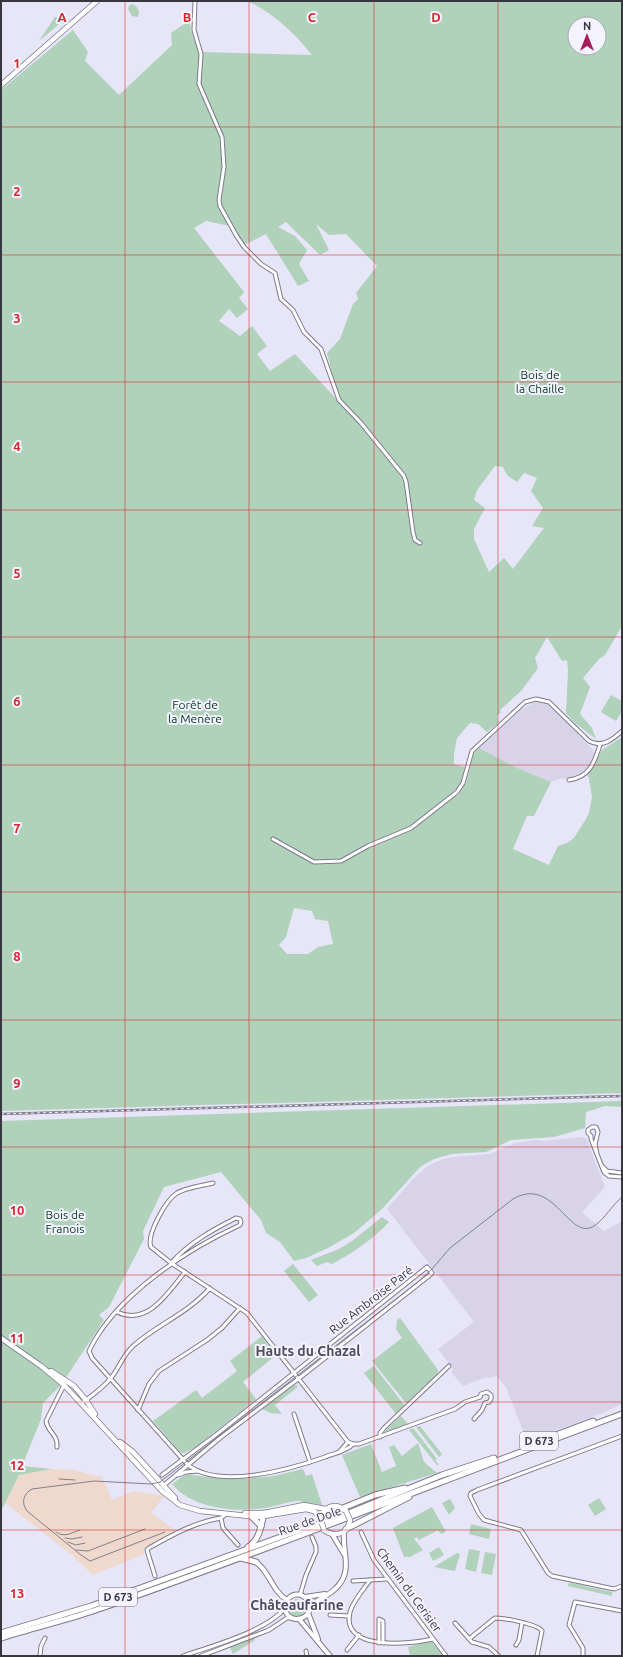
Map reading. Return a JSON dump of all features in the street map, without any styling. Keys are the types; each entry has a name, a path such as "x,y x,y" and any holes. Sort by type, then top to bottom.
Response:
{"main road":[{"path":"1,85 98,1"},
{"path":"1,1338 66,1383 86,1403 172,1500 180,1506 194,1510 264,1515 304,1505 326,1509 334,1506 345,1510 350,1520 345,1531"},
{"path":"86,1403 122,1443 160,1478 163,1486 178,1501 187,1506 199,1509 236,1516 252,1517 306,1509 314,1511 321,1519 324,1530 332,1534 338,1534 424,1487"},
{"name":"Rue de Dole","path":"1,1632 79,1610 233,1555 339,1517 442,1475 496,1458 622,1410"},
{"name":"Rue de Dole","path":"1,1638 86,1613 341,1521 424,1487 622,1414"},
{"path":"345,1510 375,1495 414,1486"},
{"path":"321,1519 326,1509"},
{"path":"233,1555 253,1543 257,1538 264,1515"},
{"path":"252,1517 261,1526"},
{"path":"240,1557 256,1562"}],"street":[{"path":"195,1 194,30 201,54 199,84 222,137 224,167 219,200 220,206 236,236 244,247 262,264 275,273 281,299 293,310 304,332 321,349 339,400 361,423 404,476 413,532 415,540 420,544"},
{"path":"273,838 314,862 341,861 368,846 411,828 457,792 463,782 472,751 524,702 536,699 549,702 589,741 600,745 612,740 622,731"},
{"path":"569,780 577,779 585,775 589,770 600,745"},
{"path":"597,1154 596,1136 598,1130 592,1127 588,1131 602,1169 606,1174 613,1177 622,1177"},
{"path":"591,1136 596,1136"},
{"path":"600,1163 607,1171 622,1173"},
{"path":"213,1183 179,1192 165,1206 149,1242 152,1250 247,1313 348,1442 360,1444 455,1409 465,1402 480,1397 485,1392 490,1394 492,1397 491,1401 485,1403 482,1410 474,1419"},
{"path":"171,1263 240,1225 240,1219 236,1218 212,1230 195,1241 140,1288 117,1312 100,1333 89,1354 187,1464 198,1471"},
{"name":"Rue Ambroise Paré","path":"160,1478 182,1458 196,1450 427,1267 431,1270 432,1273 430,1275 298,1379 231,1429 187,1464 163,1486"},
{"path":"117,1312 126,1315 136,1315 153,1307 168,1295 185,1272"},
{"path":"86,1403 111,1379 120,1361 130,1349 146,1336 188,1309 210,1288"},
{"path":"138,1410 149,1384 159,1371 207,1340 222,1328 240,1308"},
{"path":"380,1437 380,1433 384,1428 449,1366"},
{"path":"57,1447 57,1438 48,1428 46,1422 66,1383"},
{"path":"480,1397 482,1402 485,1403"},
{"path":"294,1414 310,1462"},
{"path":"622,1436 477,1490 470,1495 470,1500 478,1514 484,1520 521,1530 548,1573 552,1576 614,1589 622,1586"},
{"path":"339,1451 348,1442"},
{"path":"173,1477 186,1472 198,1471 218,1475 253,1475 289,1469 347,1449 353,1444"},
{"path":"156,1576 147,1555 147,1550 149,1548 178,1532 208,1520 221,1518 226,1513"},
{"path":"221,1518 223,1528 238,1544"},
{"path":"299,1619 308,1613 310,1608 339,1586 343,1579 346,1570 345,1531"},
{"name":"Chemin du Cerisier","path":"361,1532 374,1560 387,1579 446,1656"},
{"path":"332,1534 346,1558"},
{"path":"300,1595 306,1575 316,1552 316,1547 312,1538"},
{"path":"256,1562 262,1567 277,1593 287,1600"},
{"path":"354,1581 387,1579"},
{"path":"370,1580 351,1609 349,1616 351,1625 359,1635 366,1640 379,1643 413,1644 433,1639"},
{"path":"183,1656 262,1626 280,1614 285,1608 287,1600 293,1595 305,1597 329,1593"},
{"path":"305,1597 310,1608"},
{"path":"583,1656 583,1648 581,1643 570,1629 570,1620 575,1602 622,1611"},
{"path":"285,1608 288,1615 292,1618"},
{"path":"308,1613 321,1645"},
{"path":"330,1616 349,1616"},
{"path":"201,1656 269,1630 287,1618 299,1619 330,1656"},
{"path":"469,1639 495,1618 522,1623 539,1628 542,1631 537,1656"},
{"path":"379,1643 379,1619 383,1621 383,1643"},
{"path":"455,1623 469,1639 476,1644 489,1647 499,1656"},
{"path":"516,1645 519,1640 522,1623"},
{"path":"347,1650 359,1635"},
{"path":"40,1656 41,1646 46,1638"},
{"path":"306,1651 307,1656"}],"shaded area":[{"path":"536,702 550,705 593,750 594,755 587,771 581,776 573,779 562,778 551,782 515,767 479,748 523,708"},
{"path":"582,1137 587,1140 605,1187 582,1212 604,1231 622,1221 622,1404 527,1441 506,1387 497,1376 481,1379 463,1386 451,1372 453,1369 438,1349 474,1322 387,1209 414,1178 429,1165 443,1159 490,1154 515,1143 535,1140 543,1141"},
{"path":"52,1469 73,1470 102,1477 112,1500 134,1491 164,1496 151,1513 176,1531 143,1549 144,1554 93,1575 71,1554 5,1503 19,1475"}],"green space":[{"path":"247,1 622,1 622,626 605,655 599,659 583,678 590,687 580,714 592,728 596,739 575,723 566,713 568,671 567,660 562,661 547,637 535,658 538,668 522,690 500,710 501,712 497,716 498,723 487,732 478,724 470,723 457,738 454,764 465,767 461,782 451,793 458,796 466,783 474,753 479,748 515,767 551,782 534,816 527,816 513,849 549,865 558,846 567,843 574,838 589,813 592,797 588,774 602,750 622,737 622,1093 1,1111 1,90 73,30 88,52 85,61 119,95 172,45 171,33 190,20 191,31 200,54 203,52 312,55 299,39 265,10","holes":["206,221 230,226 244,245 266,234 298,286 309,281 299,264 307,250 295,236 278,227 286,222 320,255 329,250 316,224 329,235 346,234 377,266 356,293 358,299 353,304 340,339 327,353 339,402 295,354 270,371 257,354 267,346 252,326 240,336 219,321 229,309 237,318 248,309 239,298 244,292 194,228","495,466 503,467 507,475 517,482 524,473 537,478 531,491 543,508 532,526 544,528 513,569 504,558 489,572 474,539 474,529 485,508 474,500 477,490","294,908 312,911 315,919 328,921 333,944 318,947 308,954 287,954 279,945 286,937"]},
{"path":"132,4 136,6 139,11 138,17 132,16 128,9"},
{"path":"55,17 64,20 39,41"},
{"path":"611,695 622,701 622,711 616,721 601,712"},
{"name":"Bois de Franois","path":"622,1101 622,1107 605,1106 586,1112 585,1128 554,1137 511,1140 486,1152 452,1154 434,1159 420,1167 382,1209 354,1233 328,1248 306,1258 294,1261 280,1242 266,1233 261,1220 221,1172 164,1187 143,1231 144,1239 109,1307 99,1315 104,1320 61,1385 43,1403 41,1419 22,1466 52,1469 19,1475 1,1511 1,1121"},
{"path":"382,1217 389,1222 369,1240 348,1255 332,1264 327,1262 317,1266 311,1260 339,1249 352,1241"},
{"path":"293,1264 318,1295 309,1302 284,1271"},
{"path":"400,1318 438,1370 438,1374 406,1403 372,1361 402,1338 396,1329 397,1320"},
{"path":"262,1336 275,1356 243,1382 256,1399 196,1447 184,1453 180,1452 153,1421 196,1390 202,1398 237,1371 230,1361"},
{"path":"374,1366 405,1406 396,1414 364,1373"},
{"path":"294,1385 299,1386 275,1405 282,1414 271,1413 262,1409"},
{"path":"401,1416 408,1424 384,1432"},
{"path":"420,1426 442,1454 439,1457 416,1427"},
{"path":"413,1428 437,1459 435,1460 439,1465 437,1465 409,1430"},
{"path":"418,1443 424,1462 437,1473 360,1497 342,1455 371,1444 382,1472 396,1466 389,1447 394,1445 402,1456"},
{"path":"303,1469 306,1476 312,1474 322,1505 298,1501 252,1509 227,1509 214,1507 190,1499 172,1484 186,1474 206,1477 243,1479 274,1476"},
{"path":"599,1498 606,1509 595,1516 588,1505"},
{"path":"450,1499 455,1508 449,1515 442,1503"},
{"path":"432,1507 446,1532 441,1534 438,1530 419,1540 417,1537 414,1539 423,1550 410,1557 404,1557 393,1528"},
{"path":"471,1524 491,1529 489,1539 469,1534"},
{"path":"439,1547 444,1555 433,1561 429,1553"},
{"path":"469,1549 480,1551 476,1572 465,1569"},
{"path":"485,1552 496,1554 492,1575 481,1573"},
{"path":"457,1553 460,1554 455,1571 434,1567"},
{"path":"571,1583 612,1592 612,1596 568,1586 568,1584"},
{"path":"296,1599 305,1602 307,1606 303,1614 298,1616 291,1614 287,1607 290,1602"},
{"path":"254,1638 255,1640 233,1654 230,1647"},
{"path":"431,1641 443,1656 410,1656 408,1647"}],"tram line":[{"path":"165,1532 90,1561 27,1511 24,1505 24,1499 27,1493 32,1489 94,1481 151,1484 160,1482 418,1282 432,1269 450,1248 513,1199 527,1194 539,1195 550,1201 577,1225 585,1228 594,1226 598,1223 622,1197"},
{"path":"59,1479 75,1480"},
{"path":"76,1550 88,1551 145,1529"},
{"path":"56,1532 65,1535 80,1530"},
{"path":"65,1538 72,1539 82,1537"},
{"path":"68,1542 76,1545 85,1543"}],"railway":[{"path":"1,1114 622,1096"}],"district":[{"name":"Hauts du Chazal","path":"308,1351"},
{"name":"Châteaufarine","path":"297,1605"}],"park label":[{"name":"Bois de la Chaille","path":"540,382"},
{"name":"Forêt de la Menère","path":"195,712"}]}
